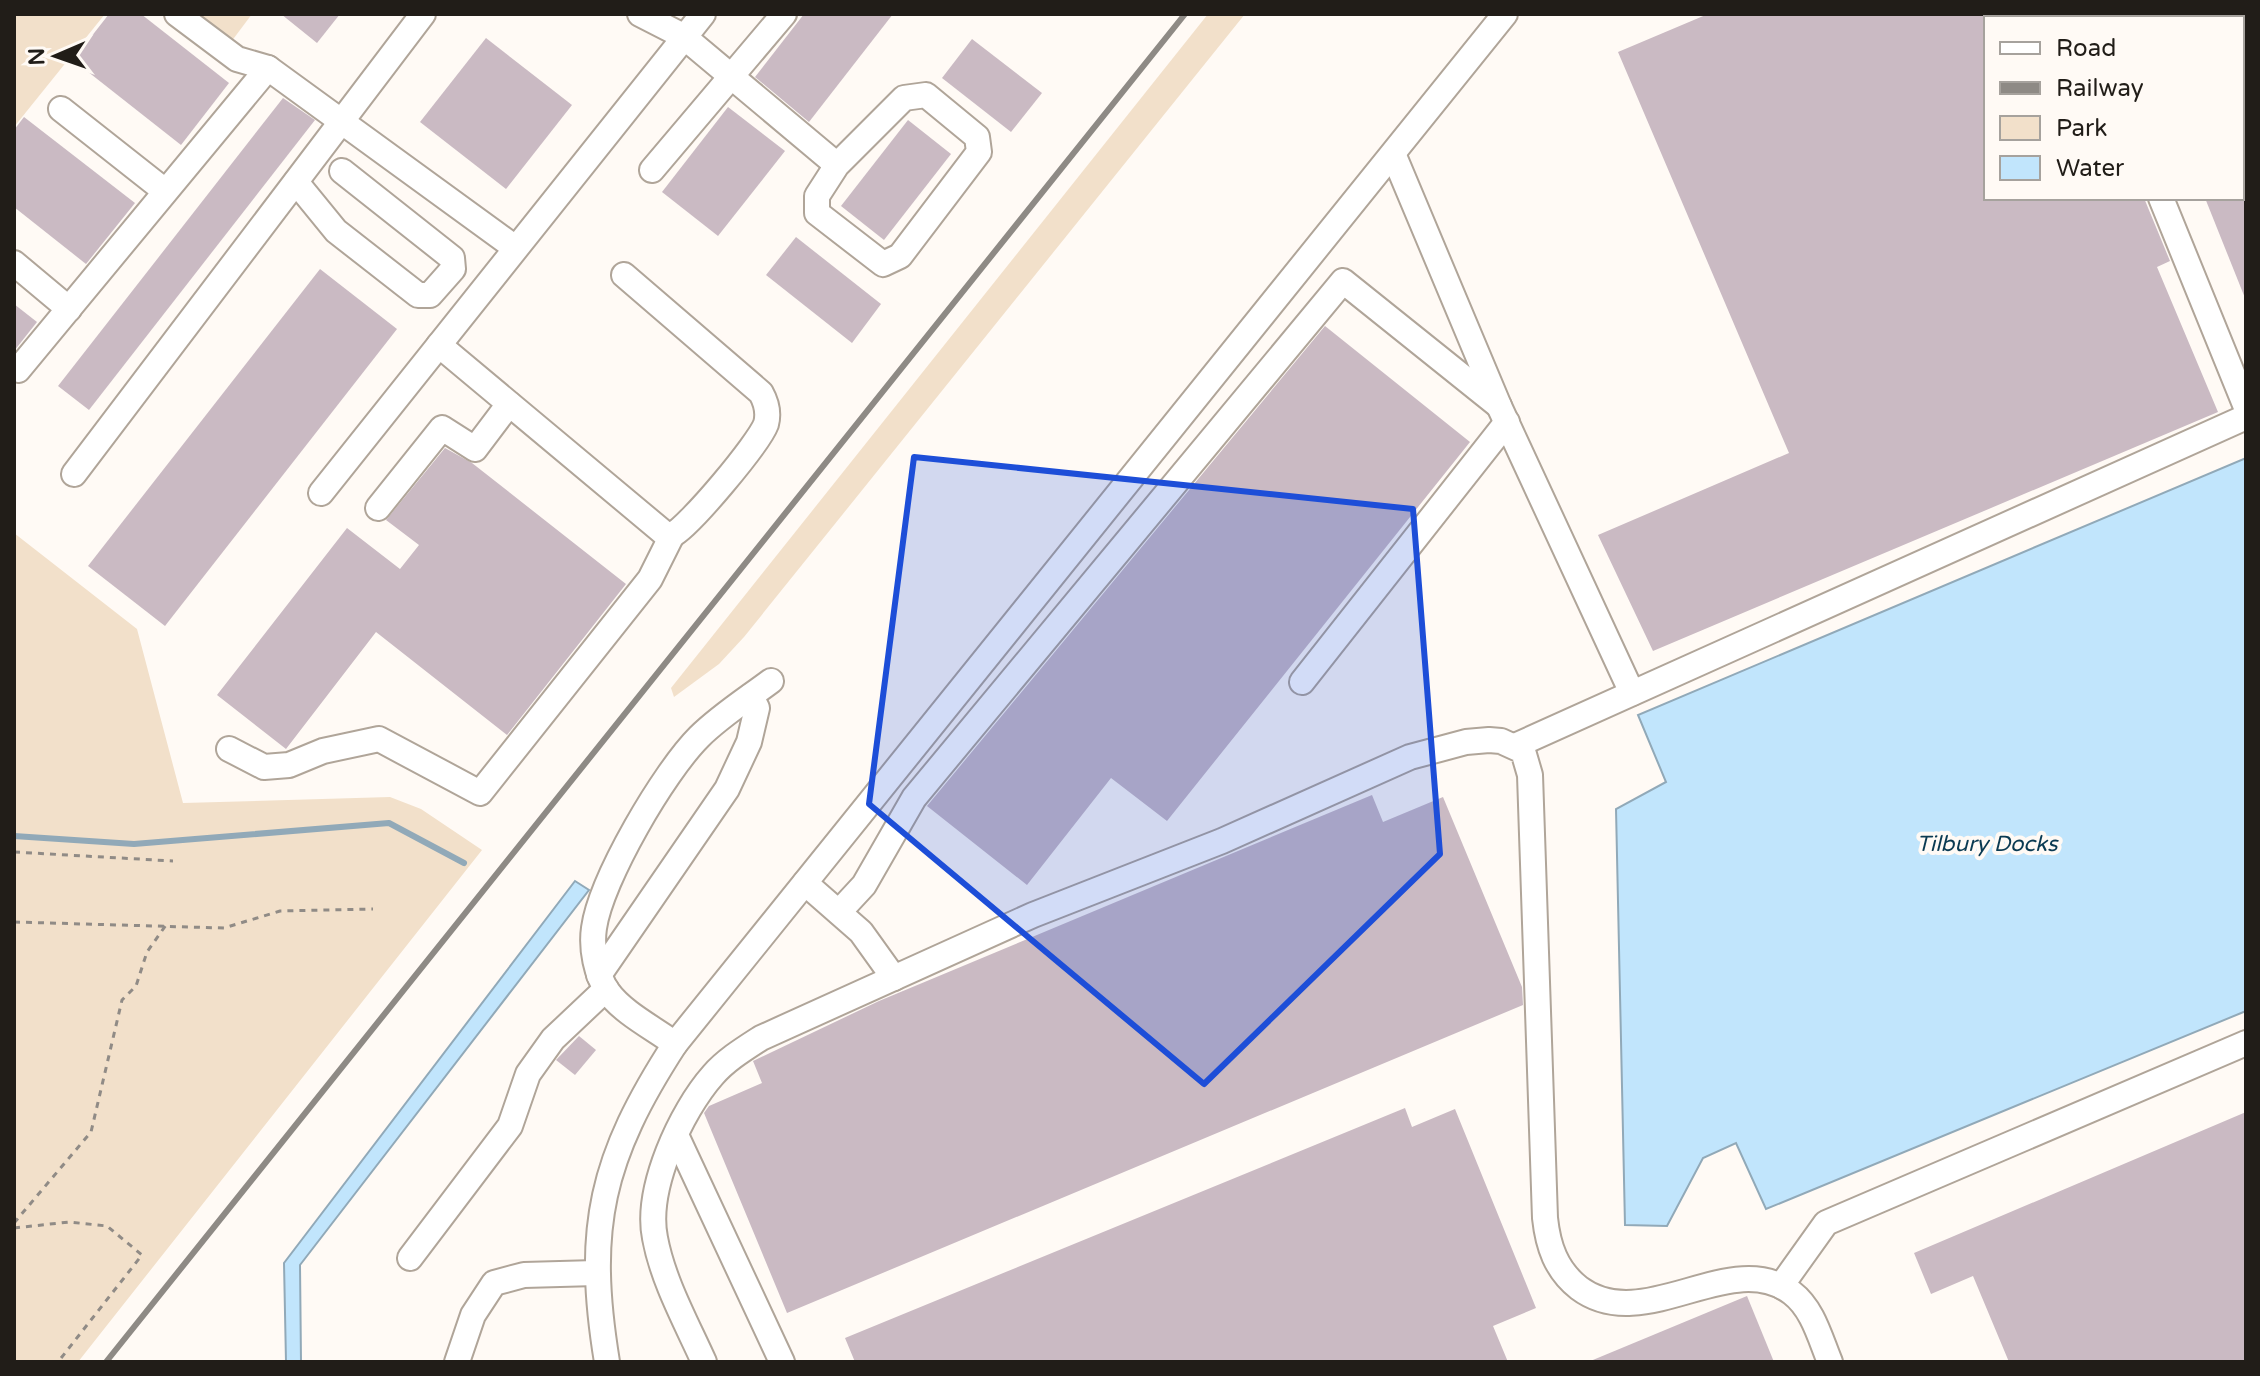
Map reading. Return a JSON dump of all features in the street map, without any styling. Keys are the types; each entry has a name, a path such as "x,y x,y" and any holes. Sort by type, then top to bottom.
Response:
{"street":[{"path":"177,14 237,59 268,68 514,247"},
{"path":"74,474 423,14"},
{"path":"640,14 683,36 731,80 837,165"},
{"path":"321,493 514,247 703,14"},
{"path":"652,170 784,14"},
{"path":"607,1362 596,1273 599,1217 606,1185 637,1102 675,1044 1394,156 1505,14"},
{"path":"18,370 268,68"},
{"path":"926,95 977,137 979,152 900,256 883,264 817,213 817,196 837,165 904,98 926,95"},
{"path":"61,109 165,191"},
{"path":"1394,156 1503,414 1632,693"},
{"path":"296,182 307,191 317,213 336,231 418,295 430,295 453,269 452,258 342,171"},
{"path":"1515,746 2245,403 2162,200"},
{"path":"14,263 69,309"},
{"path":"229,749 264,767 289,765 323,751 379,739 480,793 650,579 672,535 690,523 765,428 766,403 761,393 624,275"},
{"path":"839,912 864,885 914,798 1343,281 1503,414"},
{"path":"439,345 664,533 672,535"},
{"path":"378,508 442,428 475,449 509,404"},
{"path":"1302,682 1503,414"},
{"path":"675,1044 615,1000 603,982 594,925 604,891 628,844 692,745 771,681"},
{"path":"410,1258 510,1126 528,1074 603,982 629,935 740,766 757,708 751,696"},
{"path":"704,1362 663,1270 654,1235 654,1199 685,1113 713,1075 733,1057 761,1038 1033,915 1222,841 1410,757 1466,742 1501,741 1523,751 1530,775 1545,1218 1556,1261 1586,1293 1615,1303 1648,1301 1734,1281 1753,1280 1781,1286 1804,1305 1830,1362"},
{"path":"896,768 914,798"},
{"path":"805,883 861,932 894,978"},
{"path":"1781,1286 1826,1223 2246,1043"},
{"path":"676,1135 782,1362"},
{"path":"457,1362 473,1315 494,1283 524,1275 596,1273"}],"path":[{"path":"14,852 173,861"},
{"path":"14,922 224,928 280,911 373,909"},
{"path":"14,1223 91,1132 122,1000 136,986 147,952 166,925"},
{"path":"14,1228 69,1222 107,1226 142,1255 58,1362"}],"highlighted area":[{"path":"914,457 1413,509 1440,854 1204,1084 869,804"}],"green space":[{"path":"14,14 105,14 14,127"},
{"path":"188,14 252,14 228,46"},
{"path":"1208,14 1245,14 744,637 719,664 674,697 671,688"},
{"path":"14,533 137,629 183,803 390,797 421,809 482,850 78,1362 14,1362"}],"water":[{"name":"Tilbury Docks","path":"2246,458 2246,1011 1766,1209 1736,1143 1703,1158 1667,1226 1625,1225 1616,809 1666,782 1638,715"},
{"path":"575,881 589,890 300,1265 301,1362 286,1362 284,1263"}],"building":[{"path":"109,14 141,14 229,83 181,145 73,60"},
{"path":"281,14 340,14 317,43"},
{"path":"804,14 893,14 809,122 755,77"},
{"path":"1708,14 1986,14 1984,200 2145,200 2170,261 2157,267 2218,412 1653,651 1598,535 1789,453 1618,52"},
{"path":"486,38 572,105 506,189 420,122"},
{"path":"972,39 1042,93 1011,132 942,78"},
{"path":"283,98 315,120 89,410 58,386"},
{"path":"728,107 785,151 718,236 662,192"},
{"path":"24,117 135,203 86,264 14,207 14,130"},
{"path":"908,120 951,154 884,240 841,206"},
{"path":"2246,198 2245,298 2206,200"},
{"path":"796,237 881,304 852,343 766,275"},
{"path":"320,269 397,329 165,626 88,566"},
{"path":"14,304 37,322 14,351"},
{"path":"1325,326 1470,442 1167,821 1111,778 1027,885 927,806"},
{"path":"445,448 472,463 626,584 507,735 376,632 286,749 217,695 347,528 400,569 419,545 386,520"},
{"path":"1372,795 1383,822 1443,797 1522,987 1523,1005 787,1313 704,1113 709,1106 762,1083 753,1061 879,1001"},
{"path":"579,1036 596,1050 575,1075 556,1060"},
{"path":"1405,1108 1412,1127 1455,1109 1536,1308 1493,1326 1508,1362 855,1362 845,1338"},
{"path":"2246,1112 2246,1362 2009,1362 1973,1276 1931,1294 1914,1253"},
{"path":"1747,1296 1774,1362 1588,1362"}],"waterway":[{"path":"14,836 134,844 389,823 464,863"}],"railway":[{"path":"106,1362 1185,14"}]}
